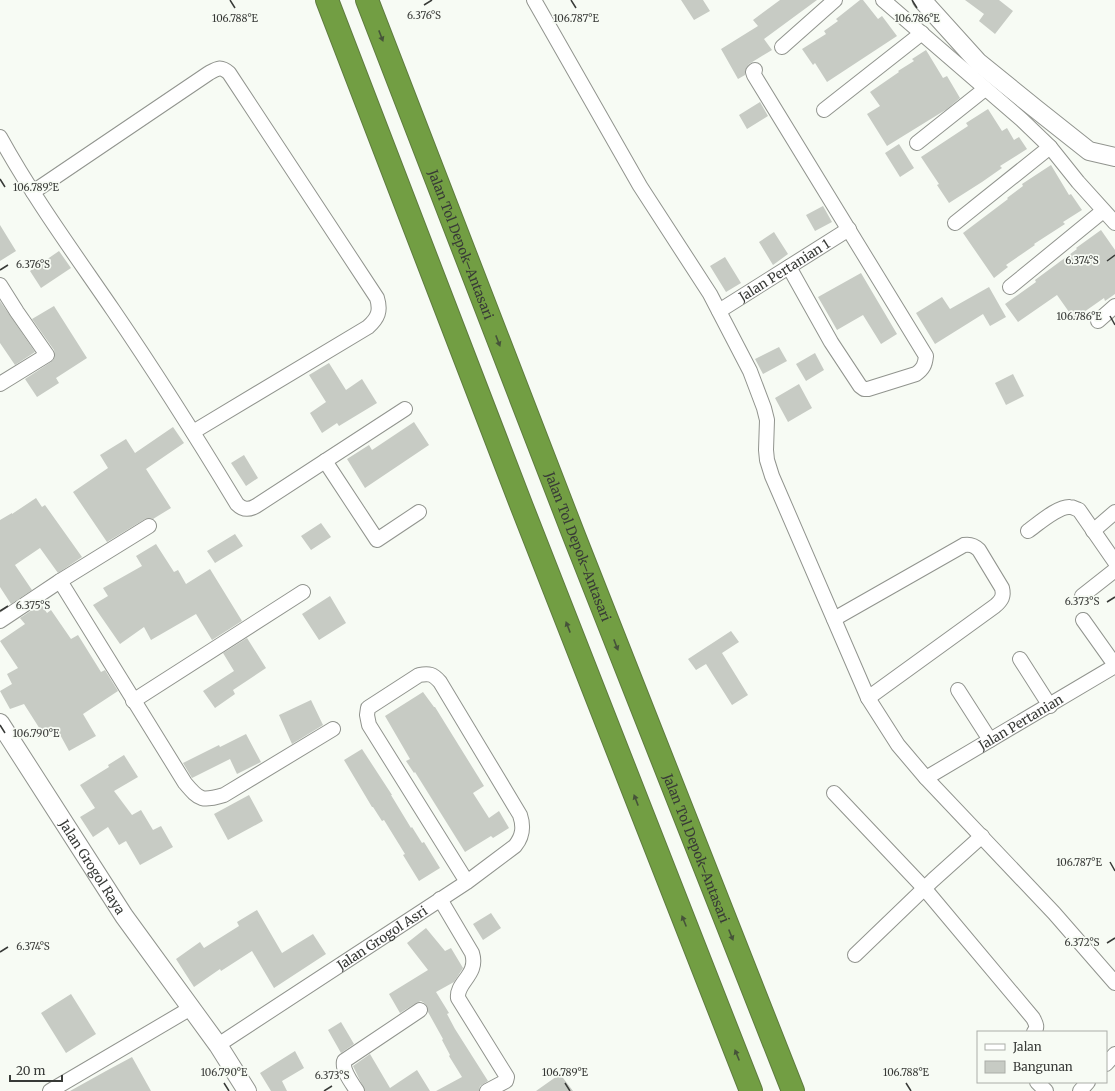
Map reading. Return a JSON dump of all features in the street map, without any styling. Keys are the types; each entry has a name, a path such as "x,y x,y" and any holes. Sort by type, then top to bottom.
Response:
{"highway":[{"path":"327,0 524,514 751,1091"},
{"name":"Jalan Tol Depok–Antasari","path":"367,0 560,501 793,1091"}],"street":[{"path":"534,0 640,186 710,294 750,371 767,420 766,450 767,460 772,476 868,698 898,745 926,778 1054,913 1115,983"},
{"path":"782,47 835,0"},
{"path":"883,0 1050,146 1103,211 1115,223"},
{"path":"922,0 978,62 1089,151 1115,157"},
{"path":"824,110 922,33"},
{"path":"33,192 209,72 217,68 224,69 229,73 377,298 380,307 379,314 368,326 193,432"},
{"path":"755,70 753,72 754,75 926,356 925,364 921,370 916,374 868,389 864,389 860,386 831,342 789,267"},
{"path":"917,143 986,89"},
{"path":"0,137 14,163 115,313 240,507 245,509 256,506 405,409"},
{"path":"955,223 1050,146"},
{"path":"1010,287 1103,211"},
{"name":"Jalan Pertanian 1","path":"719,311 849,229"},
{"path":"0,285 47,355 0,384"},
{"path":"1098,321 1115,306"},
{"path":"325,461 377,540 419,512"},
{"path":"1028,531 1059,510 1066,507 1072,507 1079,510 1115,562"},
{"path":"1093,531 1115,512"},
{"path":"0,622 60,581 148,526"},
{"path":"834,619 964,545 969,544 975,546 1002,588 1004,594 995,606 868,698"},
{"path":"1082,596 1115,570"},
{"path":"60,581 185,784 196,797 209,799 224,795 333,729"},
{"path":"133,701 303,592"},
{"path":"1083,620 1115,666"},
{"path":"1020,659 1050,706"},
{"name":"Jalan Pertanian","path":"926,778 1050,706 1115,666"},
{"name":"Jalan Grogol Asri","path":"218,1045 467,882 515,846 520,839 523,830 523,822 520,815 440,682 428,673 419,674 368,708 366,715 369,725 467,882"},
{"path":"958,690 990,740"},
{"name":"Jalan Grogol Raya","path":"0,723 124,916 218,1045 247,1091"},
{"path":"834,793 924,888 1033,1018 1037,1026 1035,1031"},
{"path":"855,956 924,888 982,836"},
{"path":"440,900 472,953 474,963 472,970 459,991 458,998 508,1077 506,1081 487,1091"},
{"path":"50,1091 191,1008"},
{"path":"357,1091 345,1071 343,1065 344,1061 420,1010"},
{"path":"1107,1063 1115,1054"},
{"path":"1038,1083 1046,1091"},
{"path":"1080,1091 1087,1083"}],"building":[{"path":"681,0 703,0 710,11 694,20"},
{"path":"780,0 817,0 764,39 772,50 749,64 745,70 745,75 738,79 721,49 758,26 753,20"},
{"path":"860,0 863,0 878,19 882,16 897,36 827,82 815,63 813,65 802,49 826,34 824,31 838,21 836,19"},
{"path":"965,0 999,0 1013,11 995,34 979,21 984,14"},
{"path":"926,50 943,78 947,76 960,98 947,109 887,146 867,114 880,106 870,92 914,61 912,59"},
{"path":"760,102 768,116 747,129 739,115"},
{"path":"988,109 1002,131 1007,128 1014,140 1019,137 1027,149 1000,166 1002,168 982,182 949,203 937,185 939,184 921,157 968,126 966,123"},
{"path":"899,144 914,168 900,177 885,153"},
{"path":"1051,165 1069,195 1071,194 1082,210 1063,222 1065,224 1034,244 1035,245 1006,265 1008,267 994,278 963,233 1008,199 1007,198 1023,186 1022,184"},
{"path":"823,206 832,222 815,231 806,215"},
{"path":"0,225 16,251 0,261"},
{"path":"1101,230 1115,250 1115,294 1105,301 1104,298 1074,319 1057,295 1018,322 1005,304 1036,282 1035,280"},
{"path":"774,232 788,254 773,265 759,242"},
{"path":"59,251 71,268 41,288 30,271"},
{"path":"725,257 741,283 726,292 710,266"},
{"path":"861,273 897,334 881,344 863,315 837,330 818,297"},
{"path":"989,287 1006,317 990,326 983,314 935,344 916,313 942,297 950,309"},
{"path":"0,301 35,352 15,365 0,343"},
{"path":"54,306 87,358 56,378 59,383 37,397 25,379 51,362 55,355 54,350 32,319"},
{"path":"779,347 787,361 763,374 755,359"},
{"path":"815,353 824,370 806,381 796,364"},
{"path":"329,363 346,390 362,379 377,403 339,426 337,423 322,433 310,413 326,402 309,375"},
{"path":"1013,374 1024,396 1006,405 995,383"},
{"path":"799,384 812,408 788,422 775,398"},
{"path":"414,422 429,445 365,488 347,459 369,445 372,450"},
{"path":"173,427 184,443 146,469 171,508 153,519 145,519 107,542 73,492 108,468 100,455 126,439 135,453"},
{"path":"244,455 258,478 246,486 231,463"},
{"path":"36,498 42,507 45,505 82,557 58,573 40,548 15,565 32,590 11,604 0,587 0,520"},
{"path":"321,523 331,537 311,550 301,536"},
{"path":"235,534 243,546 215,563 207,551"},
{"path":"156,544 174,572 178,570 186,584 210,569 242,621 212,640 196,614 151,640 144,627 120,644 93,605 108,596 103,588 142,566 136,556"},
{"path":"330,596 346,623 319,640 302,614"},
{"path":"41,604 47,613 51,610 71,639 78,635 101,672 105,670 118,691 83,714 96,736 69,751 57,729 45,737 24,704 10,709 0,691 12,684 7,674 18,668 0,641 25,624 20,618"},
{"path":"731,631 739,642 722,653 748,695 732,705 706,664 696,670 688,659"},
{"path":"247,638 266,668 233,690 235,694 215,708 203,691 234,671 223,653"},
{"path":"423,692 435,707 484,786 473,793 489,818 499,811 509,828 493,838 491,836 465,852 415,772 414,773 406,761 410,759 385,716"},
{"path":"311,700 323,725 292,744 279,715"},
{"path":"246,734 261,762 237,774 230,759 192,778 183,763 219,745 220,747"},
{"path":"362,749 392,795 411,828 412,827 422,843 424,842 440,868 419,881 403,855 405,854 384,820 382,821 372,807 344,760"},
{"path":"124,755 138,777 114,791 132,815 141,810 153,830 161,826 173,847 140,865 126,841 119,845 108,827 93,837 80,817 95,808 80,785 109,767 108,765"},
{"path":"249,795 263,821 228,840 214,814"},
{"path":"257,910 282,953 313,934 326,954 274,988 252,951 221,971 220,969 194,987 176,959 200,942 204,948 239,926 237,922"},
{"path":"491,913 501,928 483,940 473,924"},
{"path":"426,928 445,951 451,948 463,968 454,982 436,992 449,1013 447,1014 455,1029 488,1081 480,1086 479,1091 436,1091 462,1077 449,1056 450,1055 442,1040 443,1039 428,1012 427,1006 421,1001 400,1013 389,994 428,970 407,943"},
{"path":"71,994 96,1034 66,1053 41,1013"},
{"path":"341,1022 354,1044 341,1053 328,1030"},
{"path":"295,1051 304,1068 282,1081 287,1091 271,1091 260,1073"},
{"path":"370,1054 390,1088 417,1070 430,1091 365,1091 353,1066"},
{"path":"132,1057 151,1091 70,1091 106,1071"},
{"path":"560,1074 573,1091 536,1091"}]}
